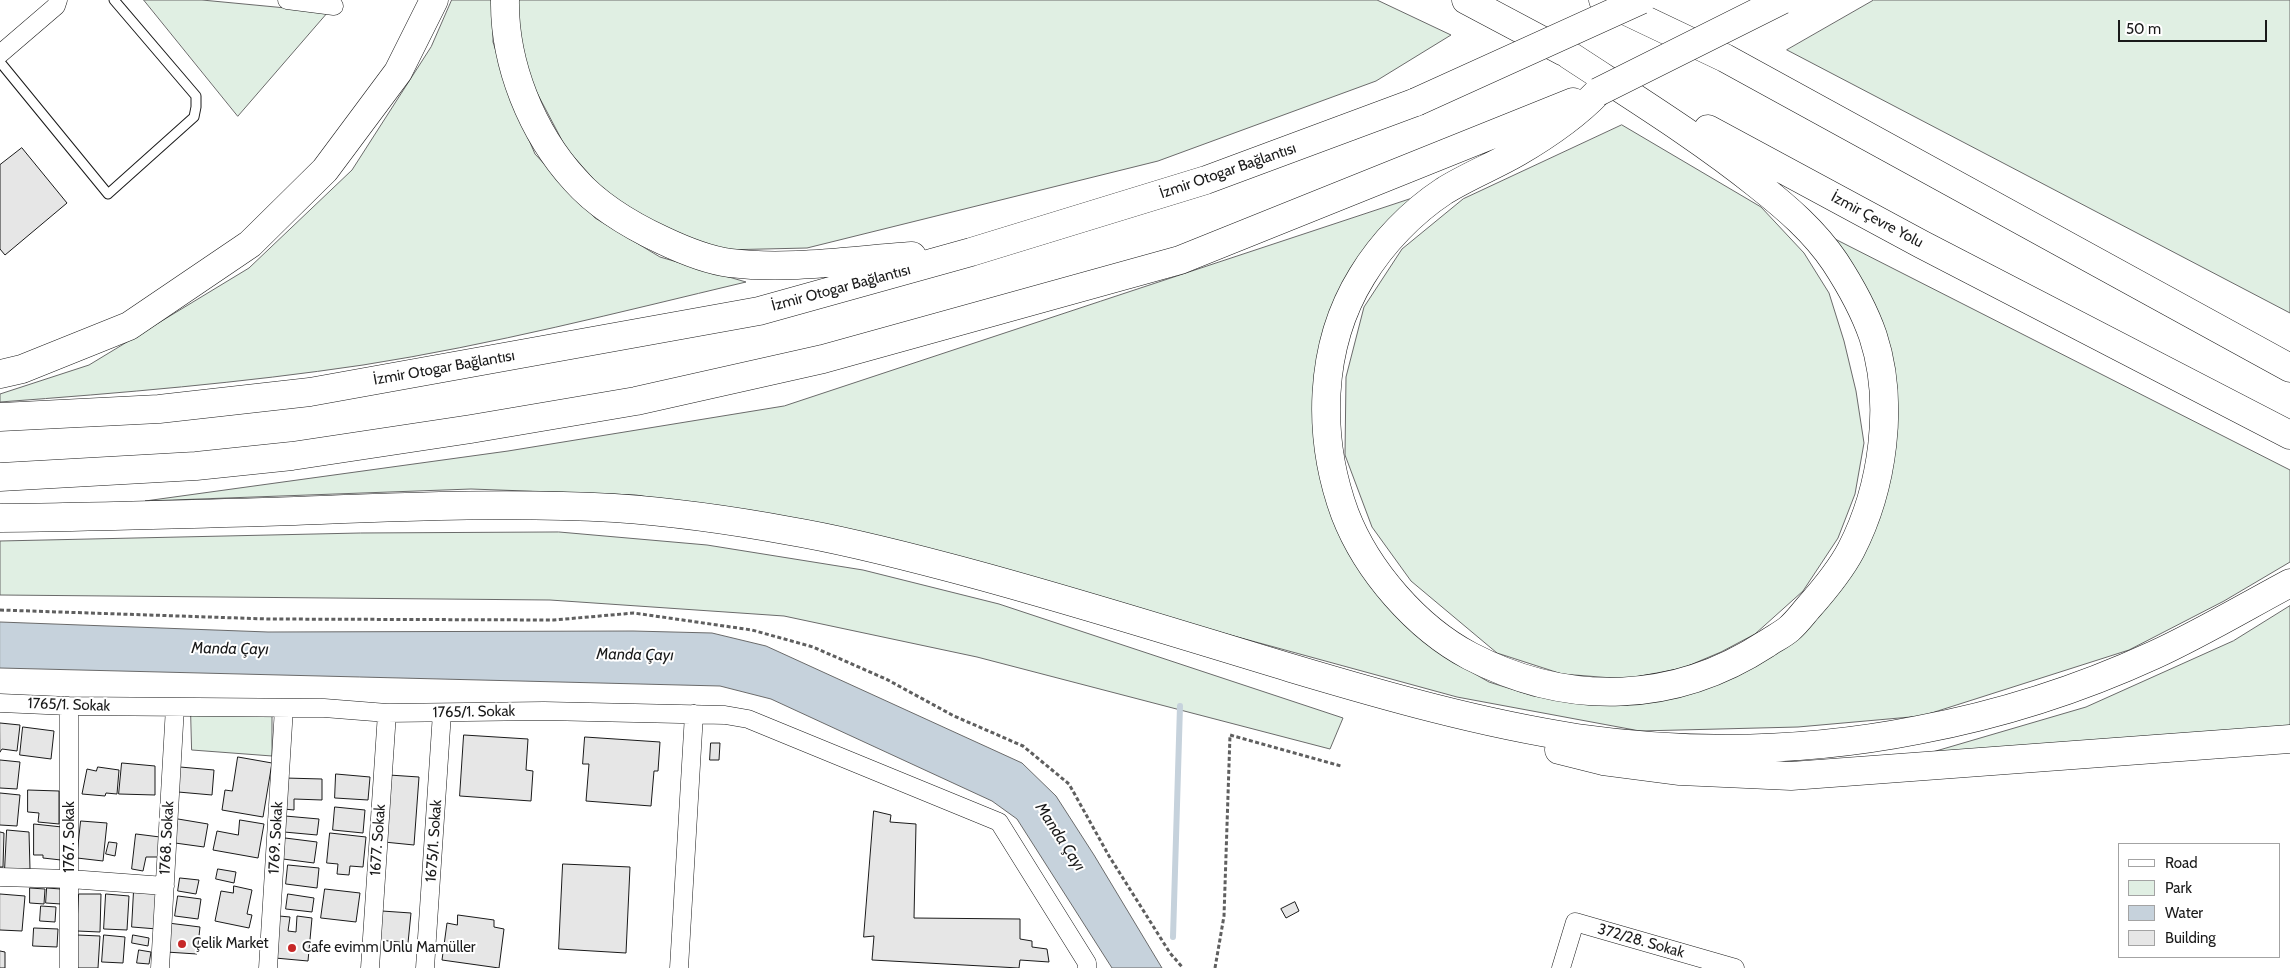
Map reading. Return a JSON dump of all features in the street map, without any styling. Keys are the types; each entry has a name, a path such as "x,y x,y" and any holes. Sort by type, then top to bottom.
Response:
{"highway":[{"path":"0,374 22,369 129,326 250,244 325,170 398,72 434,0"},
{"path":"505,0 505,15 513,62 527,105 548,145 575,181 606,207 643,231 683,250 729,263 778,266 971,252"},
{"name":"İzmir Çevre Yolu","path":"1467,0 1922,244 2290,434"},
{"path":"1603,0 1725,58 2290,368"},
{"path":"1635,0 1647,8 1668,32"},
{"name":"İzmir Otogar Bağlantısı","path":"0,416 160,408 310,392 759,311 971,252 1206,180 1416,102 1641,0"},
{"path":"0,477 196,466 292,456 471,429 636,401 822,359 1180,260 1598,92 1782,0"},
{"path":"1569,55 1723,157 1808,227 1834,261 1855,295 1873,338 1881,379 1884,417 1881,460 1868,511 1850,552 1827,587 1790,628 1747,656 1713,674 1673,685 1634,691 1587,692 1543,685 1499,670 1453,646 1416,618 1393,594 1349,524 1339,497 1326,438 1325,398 1330,361 1341,321 1359,281 1378,252 1408,220 1444,191 1518,152 1575,115 1598,92"},
{"path":"0,518 175,515 432,506 612,508 687,514 796,532 901,555 1004,582 1358,688 1466,717 1577,738 1653,746 1746,748 1839,742 1920,730 1994,712 2091,681 2157,654 2290,583"},
{"path":"1466,717 1524,740 1603,761 1680,771 1791,776 2290,739"}],"street":[{"path":"0,54 56,6 58,0"},
{"path":"286,0 334,6"},
{"name":"1765/1. Sokak","path":"0,703 69,706 284,708 387,713 544,711 694,714 725,715 748,719 999,822 1087,963 1087,968"},
{"name":"1767. Sokak","path":"69,706 69,968"},
{"name":"1768. Sokak","path":"160,968 175,707"},
{"name":"1769. Sokak","path":"268,968 284,708"},
{"name":"1677. Sokak","path":"370,968 387,713"},
{"name":"1675/1. Sokak","path":"426,968 442,713"},
{"path":"679,968 694,714"},
{"path":"0,877 70,879 165,886"},
{"name":"372/28. Sokak","path":"1561,968 1575,922 1735,968"}],"lane":[{"path":"0,62 108,194 194,117 196,107 196,96 114,0"}],"path":[{"path":"0,610 268,619 554,620 634,614 752,630 813,647 886,679 954,716 1023,746 1068,784 1114,864 1170,953 1183,968"},
{"path":"1215,968 1224,916 1230,735 1342,766"}],"green space":[{"path":"144,0 202,0 328,12 238,116"},
{"path":"452,0 493,0 493,42 511,98 535,154 595,218 660,257 746,282 507,338 363,365 182,387 0,402 0,394 89,365 249,268 352,170 431,47"},
{"path":"518,0 1377,0 1451,35 1376,81 1158,161 807,248 721,250 669,232 605,192 566,148 526,72 517,10"},
{"path":"1874,0 2290,0 2290,313 1787,50"},
{"path":"1622,125 1761,207 1804,253 1829,293 1844,341 1856,391 1864,443 1855,494 1838,538 1803,591 1755,634 1721,652 1683,668 1625,679 1562,674 1497,653 1411,581 1372,527 1345,455 1346,377 1364,307 1402,249 1463,199"},
{"path":"1416,197 1367,251 1321,460 1445,657 1489,682 1533,696 1584,703 1627,705 1695,691 1822,608 1895,422 1835,239 2290,470 2290,562 2224,601 2129,650 1922,716 1798,727 1640,731 1457,697 846,530 636,495 471,489 145,501 508,451 784,406"},
{"path":"559,532 707,545 863,570 999,604 1343,718 1330,749 977,657 784,616 550,600 0,595 0,541 360,533"},
{"path":"2290,606 2290,731 1912,758 2086,707 2233,641"},
{"path":"191,712 272,714 272,756 192,750"}],"water":[{"name":"Manda Çayı","path":"0,622 268,632 633,631 712,633 766,646 1022,763 1056,796 1162,968 1112,968 1017,819 992,801 771,699 720,686 0,668"}],"building":[{"path":"22,148 67,203 5,255 0,249 0,165"},
{"path":"0,723 20,725 17,751 2,749 0,752"},
{"path":"23,727 54,731 51,759 20,755"},
{"path":"464,735 528,739 526,770 533,771 531,801 460,796"},
{"path":"585,737 660,742 658,771 654,771 651,806 586,801 589,764 583,764"},
{"path":"711,743 720,743 719,760 710,760"},
{"path":"238,757 272,763 263,817 222,810 225,790 232,791"},
{"path":"0,760 20,762 17,789 0,788"},
{"path":"122,763 155,766 155,795 119,794"},
{"path":"98,767 119,770 117,794 106,793 105,796 82,794 87,769 96,771"},
{"path":"180,767 214,770 212,795 178,792"},
{"path":"336,774 370,777 368,800 335,798"},
{"path":"389,775 419,777 414,845 384,842"},
{"path":"285,778 322,779 322,800 294,799 294,810 284,809"},
{"path":"28,790 59,791 59,824 38,822 39,813 28,812"},
{"path":"0,793 20,795 17,826 0,825"},
{"path":"335,807 365,810 363,833 333,830"},
{"path":"874,811 891,815 890,822 916,824 914,918 1020,919 1020,939 1032,941 1032,947 1047,949 1049,962 1020,960 1019,968 872,960 874,936 864,937"},
{"path":"285,816 319,819 317,835 284,832"},
{"path":"178,819 208,824 204,847 175,843"},
{"path":"240,820 264,824 258,858 213,850 217,831 238,835"},
{"path":"81,821 107,823 103,861 77,858"},
{"path":"34,824 62,827 61,860 43,858 43,855 34,855"},
{"path":"7,830 29,832 30,869 5,869"},
{"path":"0,832 4,833 3,867 0,867"},
{"path":"330,833 366,837 363,867 350,866 349,875 337,874 338,864 327,863"},
{"path":"136,834 160,837 159,857 146,857 143,871 132,869"},
{"path":"285,838 317,842 314,863 283,859"},
{"path":"109,842 117,843 115,856 106,854"},
{"path":"563,864 630,867 626,953 559,949"},
{"path":"288,865 319,868 317,888 286,884"},
{"path":"218,869 236,872 234,883 216,879"},
{"path":"180,878 199,880 196,894 178,891"},
{"path":"234,886 252,890 247,914 252,915 249,928 215,921 221,891 233,893"},
{"path":"30,888 45,889 44,904 30,903"},
{"path":"47,888 61,889 61,904 46,903"},
{"path":"325,889 360,893 356,922 321,918"},
{"path":"134,890 159,892 157,929 132,927"},
{"path":"0,894 25,896 22,931 0,930"},
{"path":"79,894 101,894 100,932 77,931"},
{"path":"106,894 129,896 127,930 104,929"},
{"path":"288,894 314,898 312,912 286,909"},
{"path":"178,896 201,899 198,919 175,916"},
{"path":"1295,902 1299,911 1286,918 1281,909"},
{"path":"41,906 56,907 55,922 40,921"},
{"path":"382,911 411,913 408,943 379,940"},
{"path":"458,915 494,920 494,927 504,929 499,968 442,960 447,923 457,925"},
{"path":"279,916 290,917 288,931 296,932 297,916 312,918 308,961 275,958"},
{"path":"168,923 200,927 197,954 166,952"},
{"path":"34,928 58,929 57,947 33,946"},
{"path":"77,935 100,936 98,968 76,968"},
{"path":"104,935 125,937 123,963 102,962"},
{"path":"133,935 149,938 148,946 132,943"},
{"path":"139,950 151,952 149,964 137,963"},
{"path":"0,951 5,952 5,968 0,968"}],"waterway":[{"path":"1173,937 1180,706"}],"place":[{"name":"Çelik Market","path":"182,944"},
{"name":"Cafe evimm Unlu Mamüller","path":"292,948"}]}
